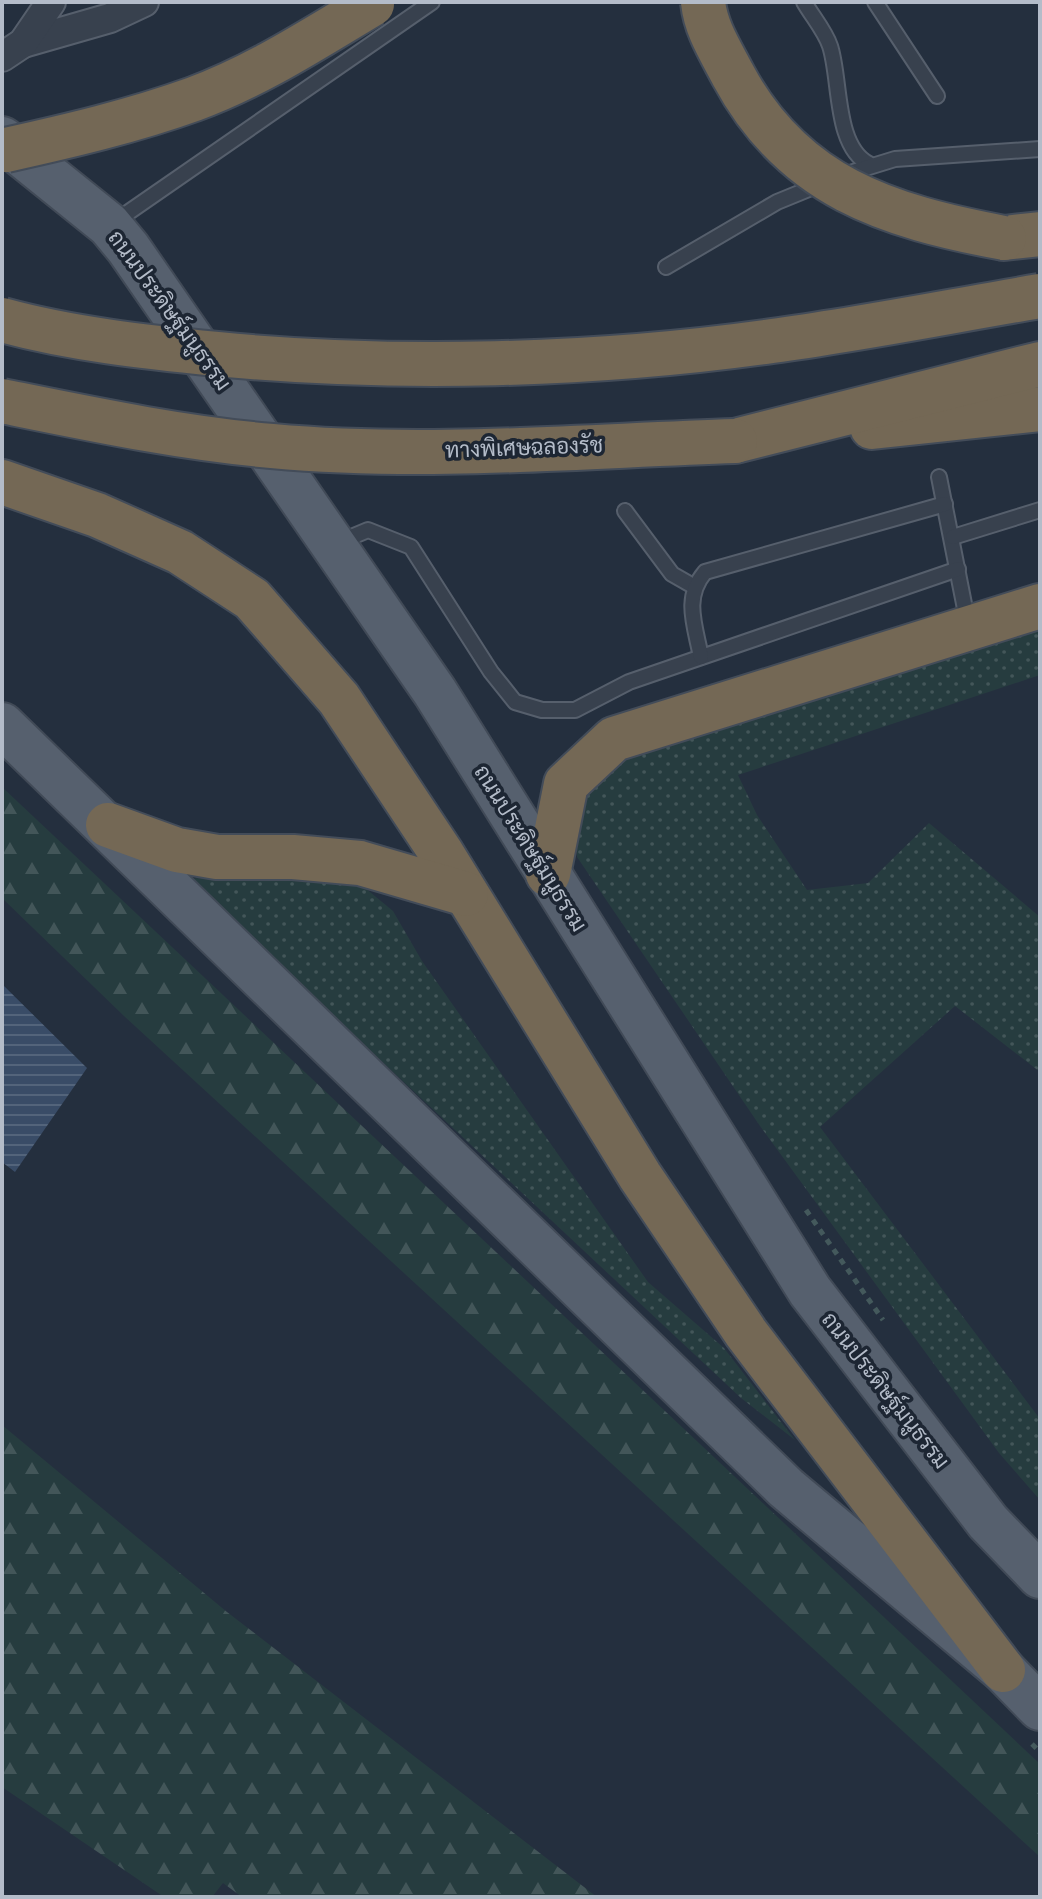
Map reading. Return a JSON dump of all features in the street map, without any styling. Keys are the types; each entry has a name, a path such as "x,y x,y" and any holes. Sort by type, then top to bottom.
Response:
{"highway":[{"path":"2,151 99,129 196,98 288,54 375,2"},
{"path":"703,2 706,25 740,87 780,143 846,191 924,222 1004,238 1040,234"},
{"path":"2,320 173,350 295,362 429,364 610,356 770,342 1040,296"},
{"name":"ทางพิเศษฉลองรัช","path":"2,401 133,428 273,446 433,450 735,441 1040,364"},
{"path":"735,441 1040,409"},
{"path":"2,482 97,515 180,552 252,599 339,699 466,894 640,1176 746,1333 1003,1670"},
{"path":"548,874 566,784 614,739 1040,606"},
{"path":"108,825 177,850 217,857 293,857 360,863 466,894"}],"main road":[{"name":"ถนนประดิษฐ์มนูธรรม","path":"2,139 109,225 435,692 810,1291 988,1522 1040,1576"},
{"path":"2,725 786,1488 1003,1670 1040,1708"}],"street":[{"path":"13,50 51,2"},
{"path":"13,50 110,18 144,2"}],"lane":[{"path":"109,225 432,2"},
{"path":"804,2 830,47 836,92 852,149 858,159 869,164"},
{"path":"875,2 937,96"},
{"path":"666,267 777,202 869,164 895,159 1040,149"},
{"path":"939,477 969,628"},
{"path":"701,657 693,612 693,586 705,572 945,504"},
{"path":"953,537 1040,510"},
{"path":"625,511 672,574 693,586"},
{"path":"333,545 368,530 411,547 491,672 515,702 542,710 575,710 629,682 958,569"}],"green space":[{"path":"1040,625 1040,675 738,775 757,815 807,890 868,883 929,823 1040,917 1040,1072 955,1006 820,1127 1040,1419 1040,1500 999,1453 760,1126 577,857 579,818 586,792 603,772 632,748"},
{"path":"2,787 1040,1764 1040,1857 124,1016 2,898"},
{"path":"309,869 353,878 393,911 422,961 648,1282 724,1348 795,1440 741,1398 187,879"},
{"path":"2,1425 227,1612 597,1897 242,1897 223,1883 212,1897 164,1897 2,1787"}],"water":[{"path":"2,984 87,1068 15,1172 2,1162"}]}
